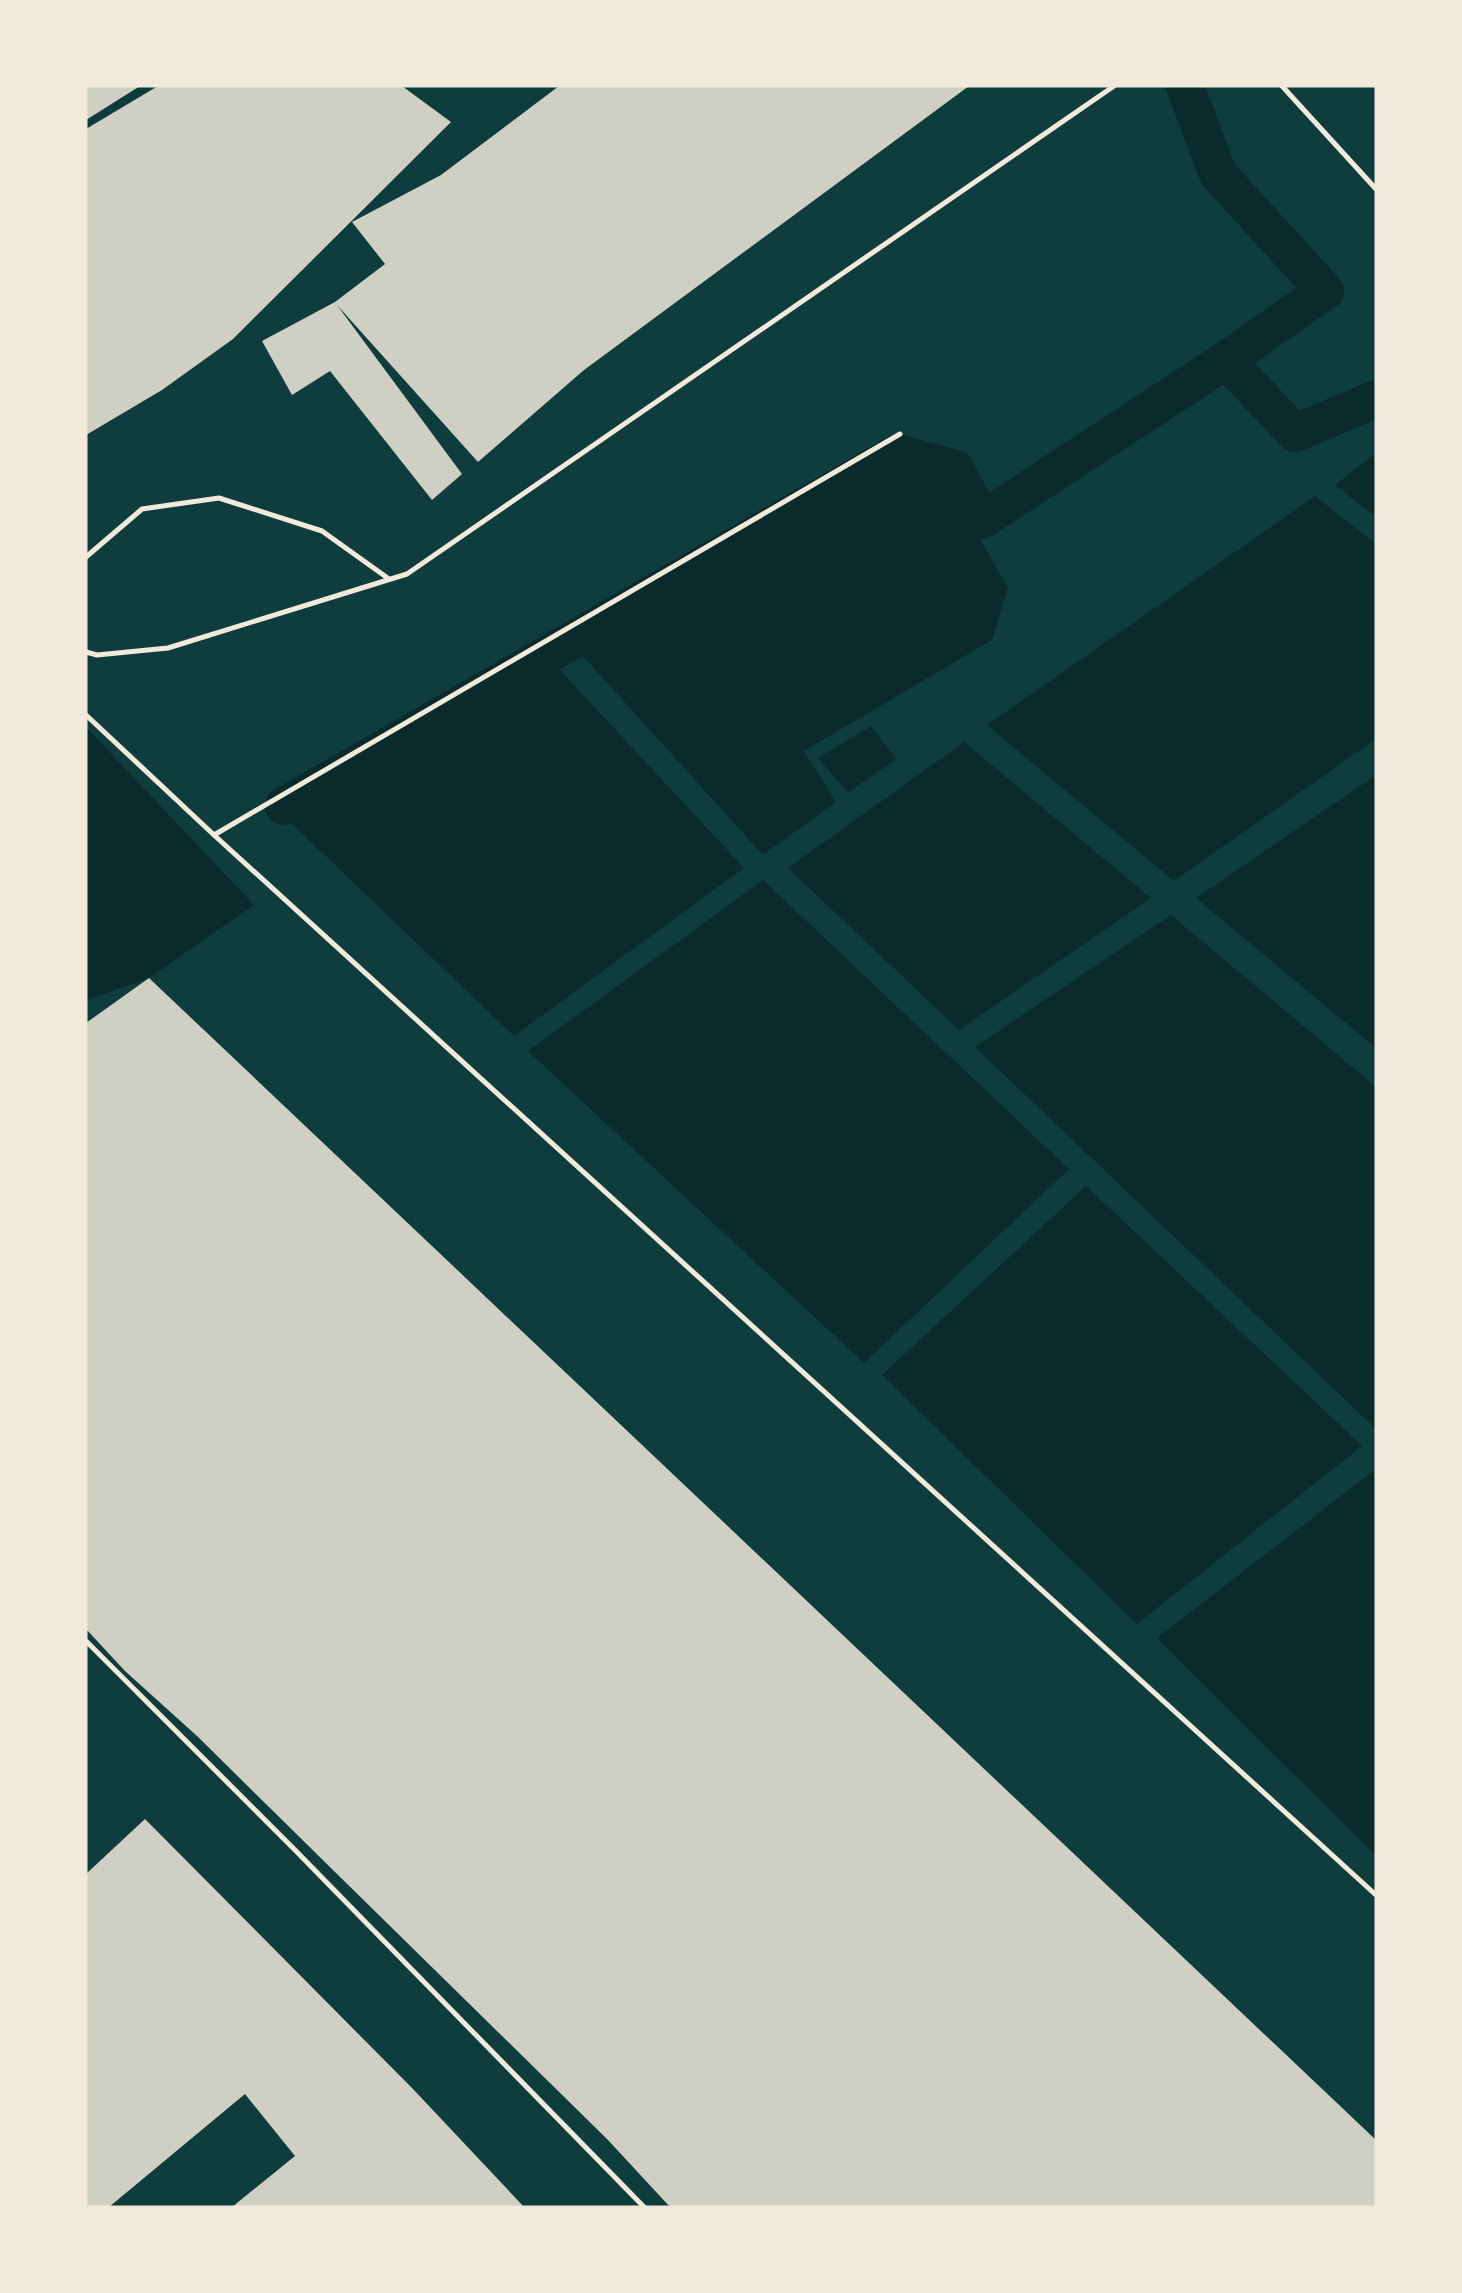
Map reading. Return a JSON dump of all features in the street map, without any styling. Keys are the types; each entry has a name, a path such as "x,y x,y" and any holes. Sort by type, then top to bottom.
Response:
{"lane":[{"path":"86,652 97,655 168,649 407,574 1114,86"},
{"path":"1282,86 1376,189"},
{"path":"215,835 900,434"},
{"path":"86,557 142,509 219,498 322,531 389,579"},
{"path":"86,715 1376,1895"},
{"path":"86,1641 295,1850 644,2207"}],"water":[{"path":"1376,453 1376,517 1335,485"},
{"path":"897,471 943,478 1008,587 992,640 804,751 836,802 763,855 581,654"},
{"path":"1315,496 1376,544 1376,739 1174,881 987,725"},
{"path":"557,667 744,868 514,1036 290,822"},
{"path":"871,726 896,759 848,793 818,758"},
{"path":"86,727 254,905 149,978 86,1000"},
{"path":"964,742 1151,898 959,1030 788,868"},
{"path":"1376,775 1376,1048 1196,898"},
{"path":"763,880 1069,1169 864,1363 528,1051"},
{"path":"1171,915 1376,1087 1376,1429 975,1047"},
{"path":"1086,1186 1362,1446 1137,1624 882,1375"},
{"path":"1376,1469 1376,1856 1157,1638"}],"building":[{"path":"86,86 140,86 86,120"},
{"path":"158,86 402,86 451,122 233,339 162,390 86,435 86,129"},
{"path":"559,86 969,86 584,370 478,462 337,305 462,474 432,500 330,371 292,395 262,341 335,302 385,264 352,222 441,175"},
{"path":"149,978 1376,2140 1376,2207 670,2207 608,2140 197,1736 125,1671 86,1629 86,1023"},
{"path":"145,1819 413,2089 524,2207 232,2207 295,2156 245,2094 109,2207 86,2207 86,1874"}],"waterway":[{"path":"284,806 898,453 955,469 982,520 1226,360 1325,291 1218,174 1185,86"},
{"path":"1226,360 1295,433 1376,399"}]}
